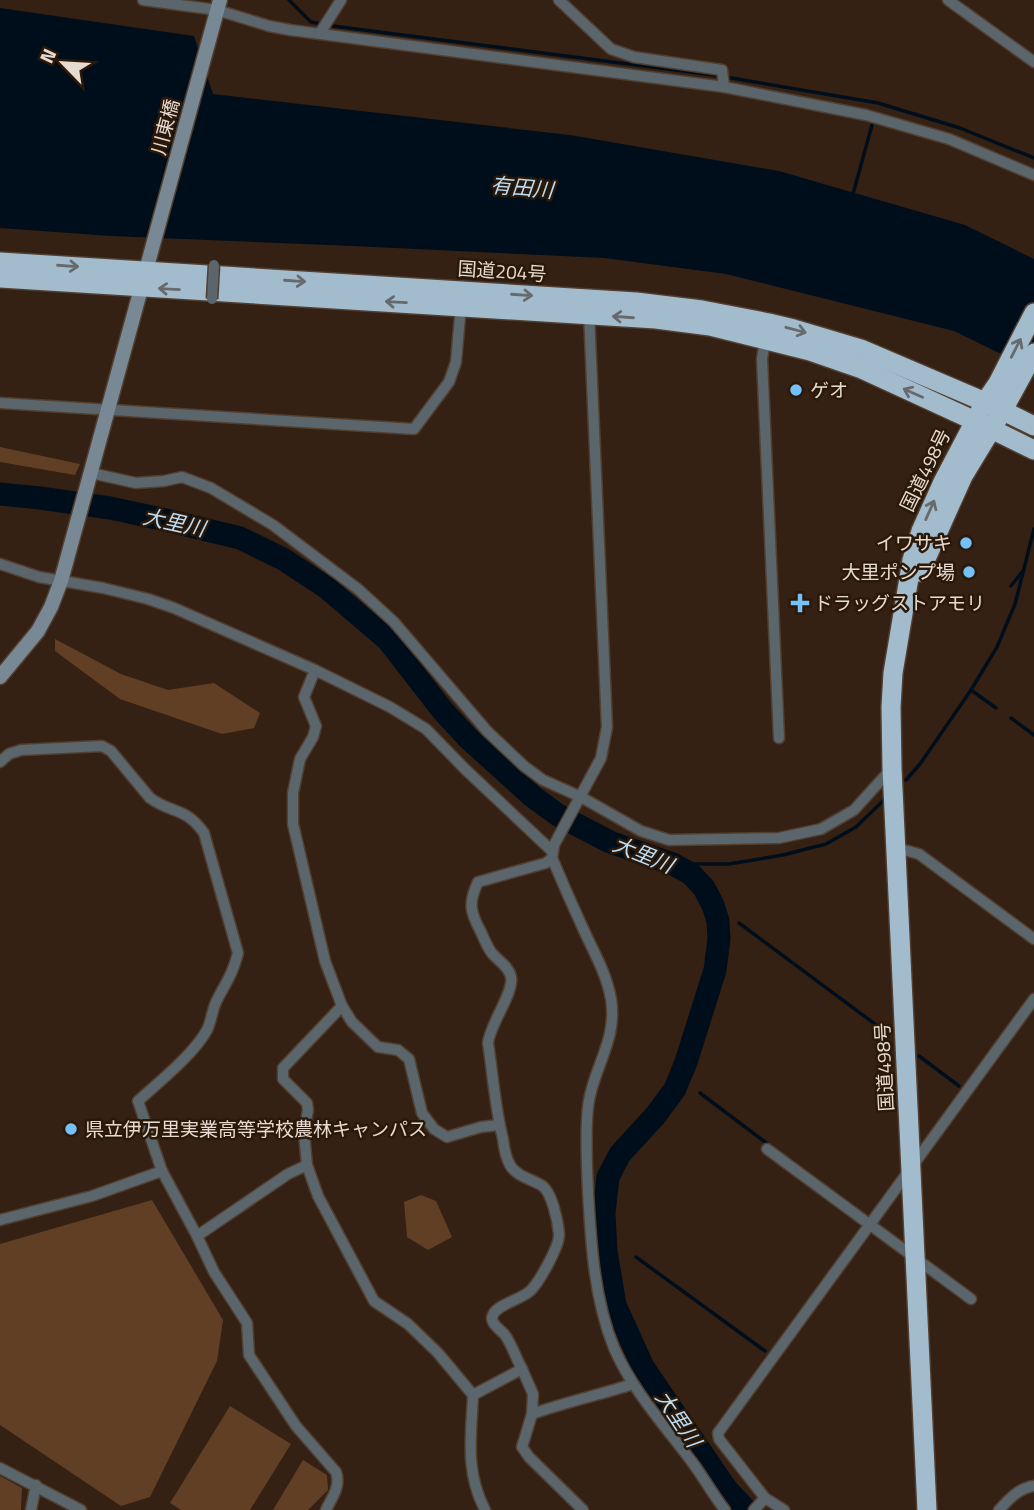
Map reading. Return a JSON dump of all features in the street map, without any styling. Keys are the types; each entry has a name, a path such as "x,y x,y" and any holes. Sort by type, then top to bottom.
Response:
{"highway":[{"name":"国道204号","path":"0,262 143,279 589,307 710,326 767,331 794,329 861,349 1034,426"},
{"name":"国道204号","path":"0,278 143,279"},
{"path":"983,425 1003,410 1006,386 1034,313"},
{"name":"国道204号","path":"767,331 810,351 862,369 1034,450"},
{"path":"983,425 985,402 1006,386 1034,353"},
{"name":"国道498号","path":"927,1510 891,707 893,673 912,560 920,531 943,482 983,425"}],"street":[{"path":"143,0 217,10 269,26 724,87 866,115 949,139 1034,175"},
{"path":"320,33 341,0"},
{"path":"559,0 611,49 634,57 722,71 724,87"},
{"path":"948,0 1034,62"},
{"name":"川東橋","path":"0,677 38,631 61,581 217,10"},
{"path":"601,71 611,49"},
{"path":"212,299 214,265"},
{"path":"0,403 414,429 449,382 456,362 461,299"},
{"path":"583,1510 529,1457 523,1447 532,1414 533,1394 506,1337 492,1317 501,1306 531,1290 547,1267 560,1237 551,1198 545,1186 518,1173 511,1167 506,1155 499,1125 488,1044 489,1034 511,985 511,976 491,952 472,916 470,905 478,882 546,863 601,758 607,727 589,307"},
{"path":"767,331 762,359 779,738"},
{"path":"89,479 136,483 182,477 211,488 273,525 358,589 394,622 487,731 524,766 543,780 581,797 641,831 668,840 779,838 821,829 854,810 892,768"},
{"path":"0,564 31,575 148,598 315,670 390,707 426,729 552,851 605,976 611,1001 612,1019 608,1042 588,1107 587,1170 591,1234 603,1314 614,1349 633,1384 696,1467 719,1507"},
{"path":"315,670 304,697 316,726 300,759 293,793 293,824 325,961 342,1006 352,1022 378,1047 398,1050 409,1059 422,1113 434,1129 447,1137 499,1125"},
{"path":"0,762 9,754 21,750 102,746 111,751 149,798 182,812 195,821 204,833 238,953 233,972 216,1001 206,1032 183,1059 138,1101 162,1171 214,1272 247,1323 249,1355 296,1426 336,1472 337,1488 326,1510"},
{"path":"897,848 919,854 1034,939"},
{"path":"785,1510 765,1499 719,1439 718,1433 1034,999"},
{"path":"342,1006 283,1068 283,1079 307,1103 303,1133 307,1165 318,1196 374,1301 408,1324 438,1353 473,1395 470,1466 476,1493 485,1510"},
{"path":"766,1150 971,1299"},
{"path":"197,1236 288,1174 307,1165"},
{"path":"0,1220 92,1196 162,1171"},
{"path":"473,1395 522,1369"},
{"path":"532,1414 633,1384"},
{"path":"0,1468 81,1510"},
{"path":"30,1510 36,1485"},
{"path":"999,1510 1010,1497 1034,1486"},
{"path":"754,1510 765,1499"}],"shaded area":[{"path":"0,447 80,464 75,475 0,462"},
{"path":"55,639 121,674 168,690 214,683 260,713 254,728 222,734 120,699 55,651"},
{"path":"421,1195 436,1201 452,1237 428,1250 407,1237 404,1202"},
{"path":"152,1200 223,1320 217,1361 150,1497 121,1506 0,1425 0,1244"},
{"path":"230,1406 291,1444 250,1510 181,1510 170,1503"},
{"path":"303,1460 327,1475 328,1490 308,1510 273,1510"},
{"path":"0,1476 22,1488 21,1510 0,1510"}],"water":[{"name":"有田川","path":"0,8 194,36 213,94 570,135 779,171 965,225 1034,259 1034,370 954,331 726,274 604,258 111,236 0,228"}],"waterway":[{"path":"289,0 311,22 333,26 714,75 878,103 960,128 1034,158"},
{"path":"853,194 872,125"},
{"name":"大里川","path":"0,494 110,508 166,520 240,538 283,559 327,588 388,640 443,711 468,738 532,796 558,815 610,842 673,864 691,874 704,888 718,921 715,970 675,1089 655,1116 620,1154 608,1177 604,1213 606,1251 615,1305 643,1367 727,1490 746,1510"},
{"path":"906,780 971,690 997,647 1015,604 1034,529"},
{"path":"1011,586 1022,572"},
{"path":"971,690 996,708"},
{"path":"1011,718 1034,735"},
{"path":"673,864 729,864 826,844 856,827 886,798"},
{"path":"739,923 887,1033"},
{"path":"919,1056 959,1086"},
{"path":"700,1093 769,1145"},
{"path":"636,1257 765,1351"}],"place":[{"name":"ゲオ","path":"796,390"},
{"name":"イワサキ","path":"966,543"},
{"name":"大里ポンプ場","path":"969,572"},
{"name":"ドラッグストアモリ","path":"800,603"},
{"name":"県立伊万里実業高等学校農林キャンパス","path":"71,1129"}]}
